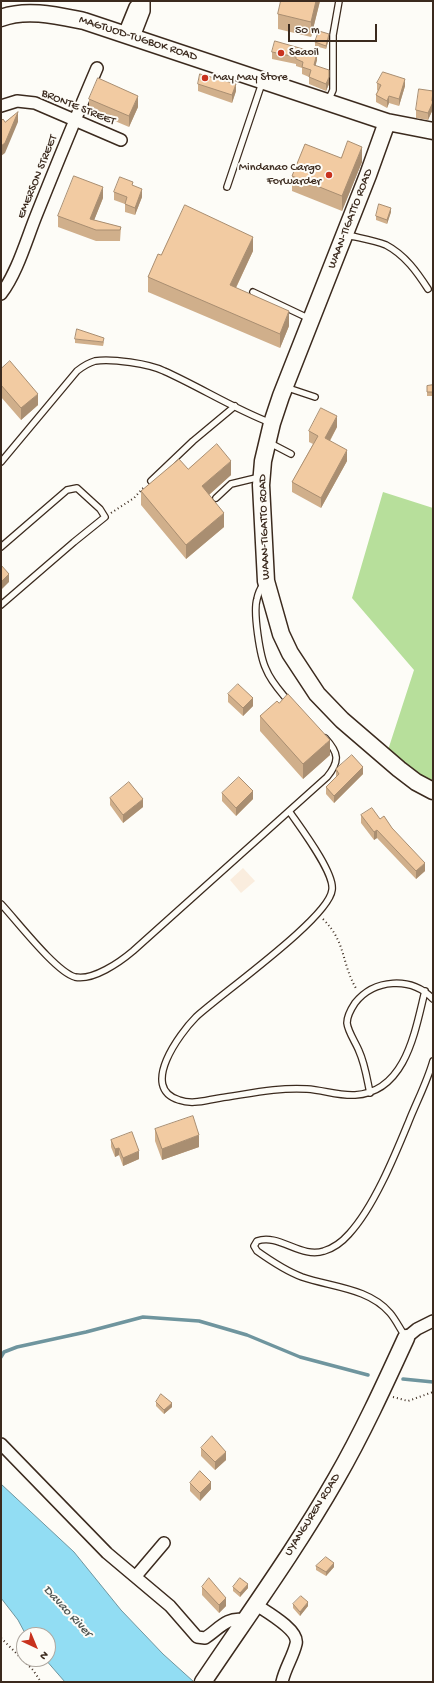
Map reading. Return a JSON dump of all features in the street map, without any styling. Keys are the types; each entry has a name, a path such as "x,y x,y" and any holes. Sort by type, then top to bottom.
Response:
{"street":[{"path":"129,35 135,7 140,1"},
{"path":"129,35 144,11 144,1"},
{"name":"MAGTUOD-TUGBOK ROAD","path":"1,18 33,14 52,15 84,21 387,122 433,131"},
{"name":"EMERSON STREET","path":"1,294 6,288 20,256 97,68"},
{"name":"BRONTE STREET","path":"1,106 17,102 35,103 121,140"},
{"name":"WAAN-TIGATTO ROAD","path":"387,122 284,387 272,423 263,462 262,476 262,520 266,581 281,634 290,653 317,694 342,720 399,769 416,782 433,791"},
{"path":"406,1338 433,1321"},
{"name":"UYANGUREN ROAD","path":"203,1682 328,1492 355,1445 406,1338"},
{"path":"1,1444 107,1553 170,1606 197,1637 205,1638 231,1620 244,1620"},
{"path":"136,1576 164,1543"},
{"path":"255,1604 287,1627 296,1637 297,1642 284,1672 282,1682"}],"lane":[{"path":"328,102 333,90 333,35 339,1"},
{"path":"227,187 263,81"},
{"path":"344,235 384,244 392,249 410,265 428,289"},
{"path":"253,292 311,320"},
{"path":"1,462 77,371 85,364 95,361 104,360 130,362 163,370 272,423"},
{"path":"284,387 315,397"},
{"path":"151,481 193,441 235,406"},
{"path":"268,442 291,454"},
{"path":"216,498 231,484 262,476"},
{"path":"1,547 67,490 77,488 100,509 105,517 1,605"},
{"path":"266,581 260,589 256,600 256,612 262,659 266,670 277,687 295,709"},
{"path":"1,904 54,962 66,972 76,977 91,975 116,964 133,951 327,777 334,769 336,752 321,734"},
{"path":"289,811 308,838 332,882 331,896 318,914 263,963 196,1017 185,1029 177,1040 165,1063 162,1078 164,1087 168,1094 178,1100 194,1103 271,1090 297,1088 355,1095 370,1093 384,1085 393,1077 406,1059 415,1033 425,991"},
{"path":"370,1093 360,1052 347,1023 350,1010 361,996 374,988 393,982 409,985 425,991 433,999"},
{"path":"406,1338 390,1313 373,1299 344,1288 302,1277 286,1270 256,1251 254,1246 256,1241 268,1239 306,1251 322,1252 335,1246 349,1234 364,1213 384,1177 401,1141 433,1061"}],"path":[{"path":"105,517 134,498 151,481"},
{"path":"318,914 334,932 341,943 350,977 361,996"},
{"path":"381,1392 400,1400 408,1401 433,1392"},
{"path":"1,1638 32,1670 41,1682"}],"shaded area":[{"path":"243,868 255,881 241,893 230,880"}],"green space":[{"path":"383,492 433,508 433,784 416,775 388,750 414,670 352,598"}],"water":[{"name":"Davao River","path":"1,1484 74,1552 121,1610 163,1654 194,1682 65,1682 52,1667 56,1667 56,1627 22,1627 1,1598"}],"building":[{"path":"281,1 316,1 311,22 278,14"},
{"path":"319,31 329,34 326,46 315,42"},
{"path":"275,41 317,53 314,65 329,70 329,77 326,84 309,77 311,70 302,67 303,62 296,59 296,57 272,52"},
{"path":"383,72 405,79 399,99 389,96 387,101 376,95 381,85 377,83"},
{"path":"200,74 236,84 232,95 198,84"},
{"path":"98,78 138,96 129,116 89,99"},
{"path":"419,89 433,91 433,102 428,113 416,110"},
{"path":"18,112 5,143 1,146 1,121 3,119 5,122"},
{"path":"348,141 362,147 342,196 292,176 305,144 341,158"},
{"path":"74,176 103,187 90,219 121,227 120,230 96,230 58,216"},
{"path":"120,177 133,182 132,185 142,189 135,208 125,204 127,197 114,192"},
{"path":"379,204 391,208 387,220 376,216"},
{"path":"185,205 253,237 230,285 289,311 280,334 148,277 158,254 161,255"},
{"path":"77,329 104,338 103,342 75,339"},
{"path":"10,361 38,394 21,408 1,385 1,369"},
{"path":"433,385 433,392 427,392 427,386"},
{"path":"321,408 337,416 325,438 347,450 321,498 292,482 318,436 309,431"},
{"path":"217,444 231,461 202,486 224,513 186,545 141,491 179,459 188,469"},
{"path":"1,565 9,574 1,582"},
{"path":"238,684 253,698 243,708 228,694"},
{"path":"288,694 330,740 303,764 260,716 277,701 279,703"},
{"path":"352,755 363,767 334,796 326,787 339,774 336,769"},
{"path":"239,777 253,791 236,808 222,793"},
{"path":"129,782 143,799 123,815 110,798"},
{"path":"372,808 380,819 384,816 392,828 425,863 416,871 377,830 374,832 361,815"},
{"path":"193,1116 199,1135 162,1149 155,1129"},
{"path":"132,1132 139,1151 123,1158 119,1148 115,1149 111,1140"},
{"path":"161,1394 172,1403 164,1410 156,1402"},
{"path":"212,1436 226,1452 215,1462 201,1448"},
{"path":"200,1471 211,1482 200,1493 190,1483"},
{"path":"326,1557 334,1563 326,1572 316,1566"},
{"path":"209,1578 226,1598 219,1605 202,1587"},
{"path":"240,1578 248,1584 240,1593 233,1587"},
{"path":"301,1596 308,1602 300,1612 293,1604"}],"waterway":[{"path":"1,1357 4,1352 17,1347 86,1332 143,1317 199,1321 247,1335 300,1357 368,1375"},
{"path":"403,1379 433,1382"}],"place":[{"name":"Seaoil","path":"281,53"},
{"name":"May May Store","path":"205,78"},
{"name":"Mindanao Cargo Forwarder","path":"329,175"}]}
